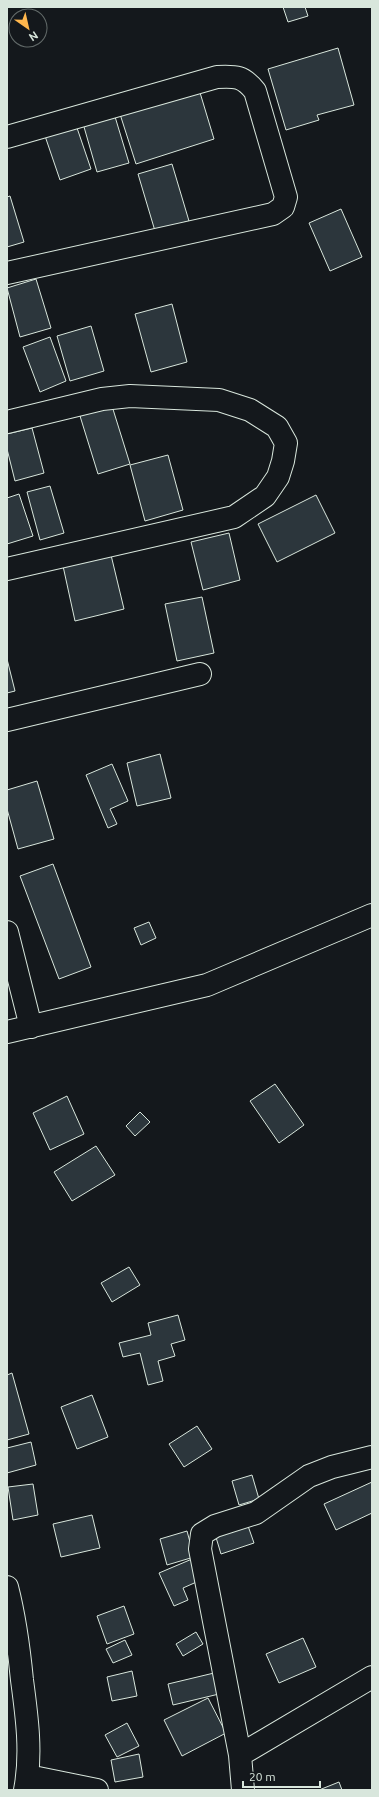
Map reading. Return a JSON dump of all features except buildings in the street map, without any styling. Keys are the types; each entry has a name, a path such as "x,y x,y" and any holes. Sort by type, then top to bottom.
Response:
{"street":[{"path":"7,137 217,77 234,76 247,82 255,91 286,197 283,207 273,214 7,273"},
{"path":"7,422 102,399 130,396 219,400 250,410 277,427 286,443 283,461 278,477 265,496 234,517 7,569"},
{"path":"7,720 200,674"},
{"path":"7,1032 207,985 372,914"},
{"path":"7,932 31,1027"},
{"path":"243,1790 240,1755 200,1549 202,1534 214,1526 256,1513 309,1476 332,1466 372,1457"},
{"path":"7,1587 15,1618 28,1728 26,1783 97,1790"},
{"path":"240,1755 372,1677"}]}
